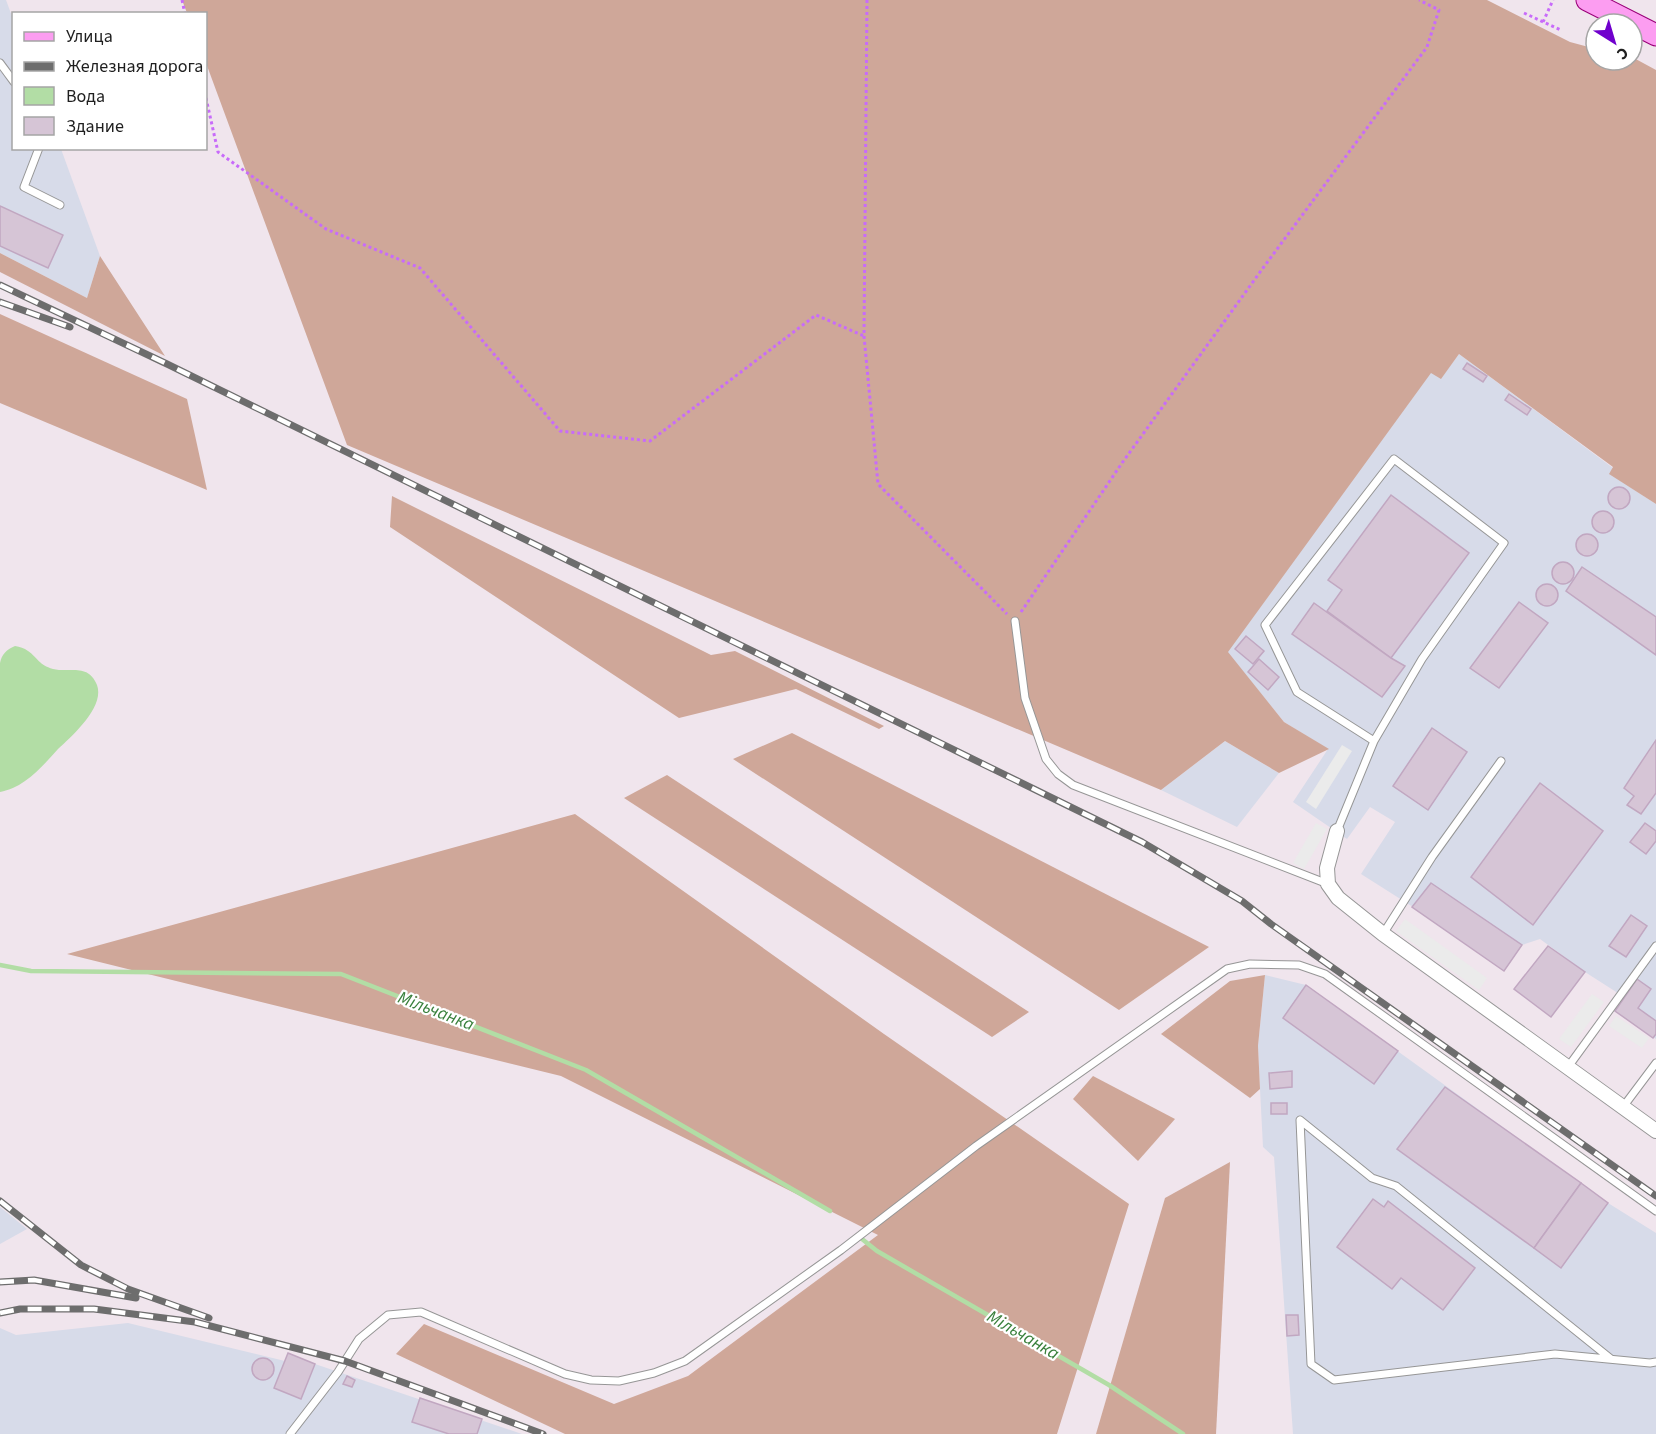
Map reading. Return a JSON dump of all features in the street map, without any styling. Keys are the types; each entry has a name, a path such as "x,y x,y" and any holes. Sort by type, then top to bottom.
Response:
{"main road":[{"path":"1587,0 1656,35"}],"street":[{"path":"1337,831 1326,868 1328,884 1338,898 1383,934 1656,1131"}],"lane":[{"path":"0,63 12,79"},
{"path":"38,150 24,187 60,205"},
{"path":"1337,831 1374,741 1422,659 1504,543 1394,459 1265,625 1297,692 1374,741"},
{"path":"1014,621 1025,698 1046,759 1058,774 1073,785 1328,884"},
{"path":"1383,934 1432,857 1501,761"},
{"path":"1568,1067 1656,946"},
{"path":"290,1434 338,1372 359,1339 388,1315 421,1312 565,1374 591,1380 619,1381 654,1373 685,1361 841,1250 976,1146 1227,969 1250,964 1299,965 1325,974 1656,1211"},
{"path":"1623,1107 1656,1063"},
{"path":"1611,1359 1396,1186 1372,1178 1300,1120 1311,1364 1334,1380 1555,1354 1650,1363 1656,1362"}],"path":[{"path":"867,0 864,336 878,484 1014,621 1122,463 1427,47 1439,10 1419,0"},
{"path":"1543,22 1553,0"},
{"path":"1524,13 1561,30"},
{"path":"207,102 218,152 326,229 420,268 560,430 650,441 816,315 864,336"}],"shaded area":[{"path":"0,0 6,0 12,16 12,150 61,150 100,256 87,298 0,253"},
{"path":"182,0 1487,0 1570,42 1584,46 1584,72 1644,72 1644,64 1656,70 1656,504 1609,474 1613,467 1459,354 1441,379 1431,373 1228,652 1284,722 1329,749 1279,773 1225,741 1161,790 347,445 207,66 207,12 187,12"},
{"path":"0,253 87,298 100,256 165,356 0,272"},
{"path":"0,314 187,399 207,490 0,403"},
{"path":"1459,354 1613,468 1610,474 1656,504 1656,1039 1615,1011 1624,997 1540,939 1522,945 1504,971 1413,907 1361,874 1395,822 1370,807 1347,839 1293,802 1328,749 1284,722 1227,652 1431,372 1441,378"},
{"path":"392,496 711,655 735,651 884,726 879,729 796,689 679,718 390,527"},
{"path":"792,733 1209,947 1119,1010 733,759"},
{"path":"1225,741 1279,773 1237,827 1161,790"},
{"path":"1342,745 1352,751 1316,809 1306,802"},
{"path":"667,775 1029,1012 992,1037 624,798"},
{"path":"575,814 884,1034 1129,1204 1057,1434 565,1434 396,1354 424,1324 614,1404 688,1376 878,1235 561,1076 67,954"},
{"path":"1316,823 1327,829 1304,869 1293,863"},
{"path":"1405,919 1487,978 1479,990 1396,931"},
{"path":"1265,975 1306,985 1608,1203 1656,1233 1656,1434 1293,1434 1274,1157 1263,1147 1258,1046"},
{"path":"1265,975 1258,1046 1260,1089 1250,1098 1161,1034 1230,981"},
{"path":"1592,994 1604,1002 1571,1047 1559,1039"},
{"path":"1616,1016 1649,1038 1642,1048 1609,1026"},
{"path":"1093,1076 1175,1119 1138,1161 1073,1099"},
{"path":"1230,1162 1216,1434 1096,1434 1165,1198"},
{"path":"0,1207 27,1229 0,1244"},
{"path":"128,1323 285,1361 288,1353 522,1434 0,1434 0,1328 16,1335"}],"water":[{"path":"15,646 26,650 53,669 84,671 93,678 98,694 86,720 43,766 22,783 0,792 0,663 5,653"}],"building":[{"path":"0,206 63,235 48,268 0,246"},
{"path":"1467,363 1487,376 1483,382 1463,369"},
{"path":"1509,394 1531,409 1527,415 1505,400"},
{"path":"1619,487 1627,490 1630,498 1627,506 1619,509 1611,506 1608,498 1611,490"},
{"path":"1391,495 1469,553 1391,658 1327,611 1342,590 1328,580"},
{"path":"1603,511 1611,514 1614,522 1611,530 1603,533 1595,530 1592,522 1595,514"},
{"path":"1587,534 1595,537 1598,545 1595,553 1587,556 1579,553 1576,545 1579,537"},
{"path":"1563,562 1571,565 1574,573 1571,581 1563,584 1555,581 1552,573 1555,565"},
{"path":"1582,567 1656,617 1656,655 1566,591"},
{"path":"1547,584 1555,587 1558,595 1555,603 1547,606 1539,603 1536,595 1539,587"},
{"path":"1519,602 1548,623 1499,688 1470,668"},
{"path":"1314,603 1405,666 1382,697 1292,634"},
{"path":"1246,636 1264,651 1253,664 1235,649"},
{"path":"1259,659 1279,677 1268,690 1248,672"},
{"path":"1432,728 1467,752 1428,810 1393,786"},
{"path":"1656,740 1656,793 1641,814 1627,805 1634,796 1624,788"},
{"path":"1540,783 1603,831 1533,925 1471,877"},
{"path":"1645,823 1656,831 1656,841 1646,854 1630,842"},
{"path":"1431,883 1522,945 1504,971 1412,907"},
{"path":"1631,915 1647,926 1626,957 1609,946"},
{"path":"1548,946 1585,972 1551,1017 1514,989"},
{"path":"1637,979 1651,989 1638,1008 1656,1021 1656,1034 1653,1038 1615,1011"},
{"path":"1306,985 1398,1051 1374,1084 1283,1018"},
{"path":"1292,1071 1292,1087 1270,1089 1269,1073"},
{"path":"1445,1087 1581,1183 1534,1248 1397,1149"},
{"path":"1271,1103 1287,1103 1287,1114 1271,1114"},
{"path":"1581,1183 1608,1203 1561,1268 1534,1248"},
{"path":"1373,1199 1384,1207 1388,1201 1475,1268 1443,1310 1401,1278 1392,1289 1337,1247"},
{"path":"1286,1315 1298,1315 1299,1335 1287,1336"},
{"path":"288,1353 315,1364 301,1399 274,1388"},
{"path":"263,1358 271,1361 274,1369 271,1377 263,1380 255,1377 252,1369 255,1361"},
{"path":"347,1376 355,1380 352,1387 343,1384"},
{"path":"420,1398 482,1419 477,1434 449,1434 412,1422"}],"waterway":[{"name":"Мільчанка","path":"0,965 31,971 341,974 586,1070 830,1211"},
{"name":"Мільчанка","path":"862,1239 877,1251 1109,1385 1183,1434"}],"railway":[{"path":"0,285 167,364 1142,842 1242,901 1271,924 1656,1196"},
{"path":"0,302 70,327"},
{"path":"0,1201 81,1265 128,1289 209,1318"},
{"path":"0,1282 34,1280 136,1298"},
{"path":"0,1313 20,1309 94,1309 195,1322 345,1361 543,1434"}]}
